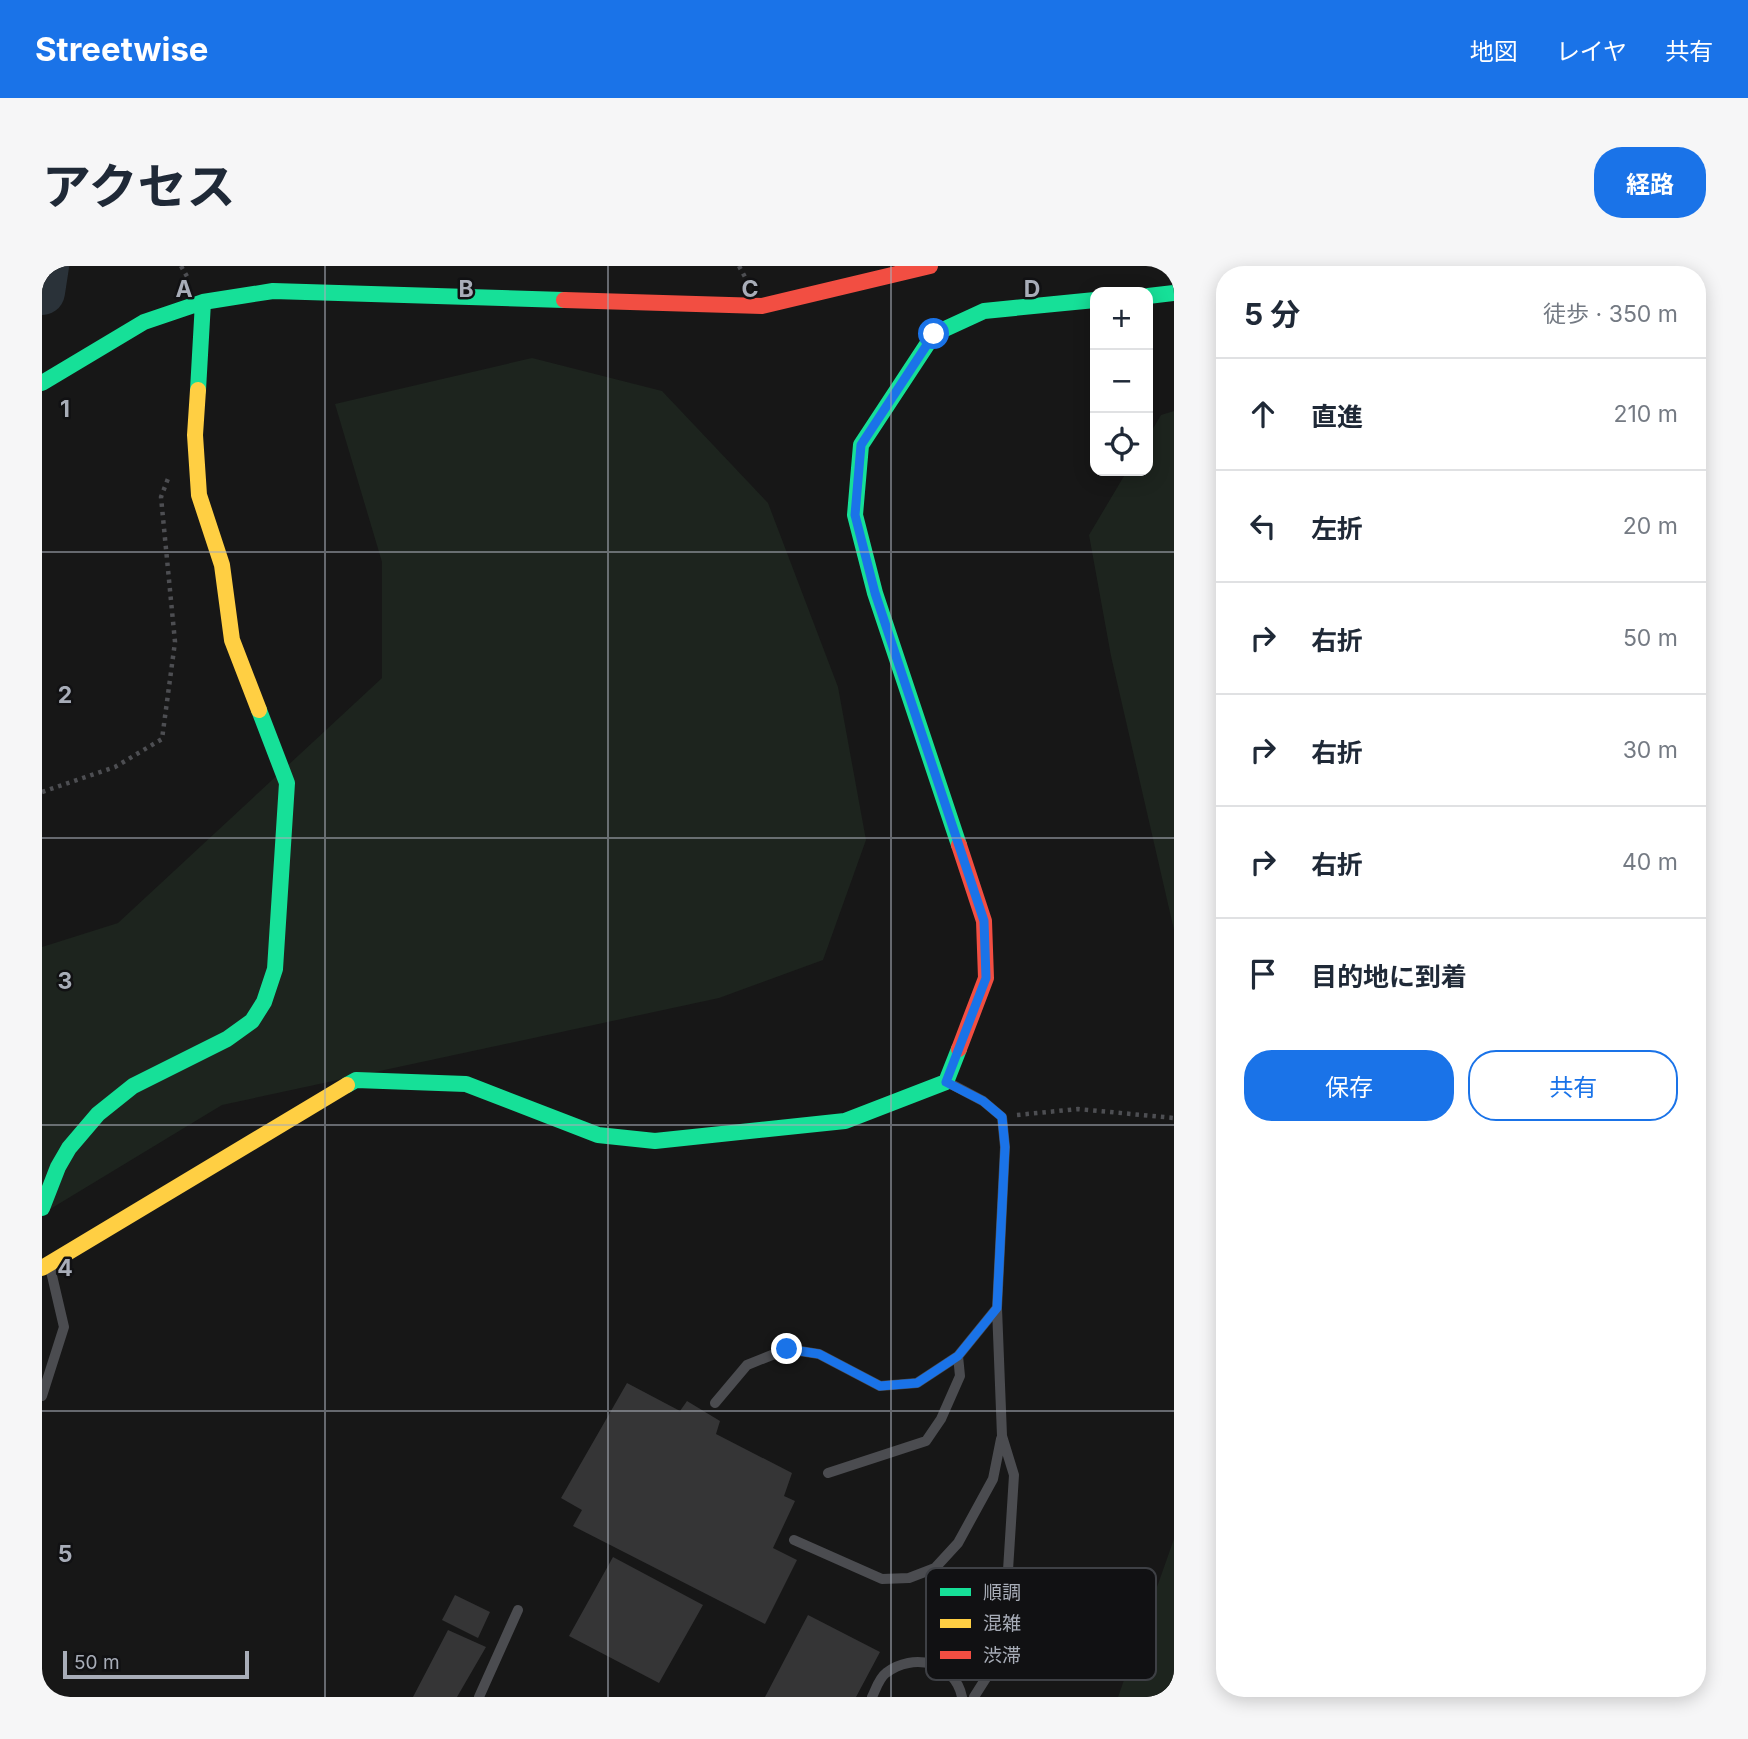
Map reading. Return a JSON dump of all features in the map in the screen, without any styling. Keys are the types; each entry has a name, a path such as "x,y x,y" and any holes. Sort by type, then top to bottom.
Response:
{"street":[{"path":"42,383 144,323 202,302 273,291 762,306 930,266"},
{"path":"1153,295 1174,293"},
{"path":"46,1261 356,1080 466,1084 598,1135 654,1141 845,1121 946,1082 986,978 984,921 875,593 855,515 861,445 934,334 984,310 1090,300"},
{"path":"42,1208 48,1188 79,1134 111,1103 150,1076 199,1056 226,1041 254,1019 268,993 275,970 288,783 232,640 222,565 199,495 195,435 202,302"}],"lane":[{"path":"935,1568 958,1544 993,1479 1002,1437 997,1308 1005,1147 1002,1117 983,1101 946,1082"},
{"path":"42,1396 64,1328 46,1261"},
{"path":"715,1404 747,1365 787,1349 819,1354 880,1386 917,1383 958,1356 997,1308"},
{"path":"828,1473 926,1441 941,1419 960,1376 958,1356"},
{"path":"1002,1437 1014,1475 1008,1568"},
{"path":"794,1540 882,1578 909,1578 926,1571"},
{"path":"479,1697 518,1610"},
{"path":"872,1697 884,1674 903,1664 926,1662"},
{"path":"953,1680 962,1697"},
{"path":"974,1697 985,1680"}],"path":[{"path":"42,792 115,767 162,739 175,642 161,497 171,472"},
{"path":"1002,1117 1078,1109 1174,1118"}],"shaded area":[{"path":"532,358 662,391 768,503 838,687 866,840 823,960 719,998 222,1105 42,1214 42,947 118,923 382,678 382,562 335,404"},
{"path":"1174,411 1174,930 1111,656 1089,535 1124,476 1153,476 1153,429 1161,415"},
{"path":"1174,1539 1174,1697 1118,1697 1124,1680 1156,1680 1156,1590"}],"building":[{"path":"627,1383 680,1411 687,1401 720,1421 716,1434 792,1473 784,1496 795,1501 773,1548 797,1560 765,1624 573,1526 582,1510 561,1498"},
{"path":"613,1557 703,1605 659,1683 569,1636"},
{"path":"455,1595 490,1612 478,1638 442,1620"},
{"path":"808,1615 880,1652 856,1697 765,1697"},
{"path":"448,1630 486,1647 457,1697 413,1697"}],"waterway":[{"path":"42,292 46,266"}],"traffic: fast":[{"path":"42,383 144,322 203,302 273,291 564,300"},
{"path":"1153,295 1174,293"},
{"path":"959,845 875,593 855,515 861,445 934,334 984,311 1090,300"},
{"path":"198,390 203,302"},
{"path":"42,1208 58,1167 69,1148 98,1114 133,1086 227,1039 252,1021 264,1002 275,969 287,783 259,710"},
{"path":"347,1085 356,1080 466,1084 598,1135 655,1141 845,1121 946,1082 959,1049"}],"traffic: slow":[{"path":"198,390 195,435 199,495 222,565 232,640 259,710"},
{"path":"42,1268 347,1085"}],"traffic: jam":[{"path":"564,300 762,306 930,266"},
{"path":"959,845 984,921 986,978 959,1049"}],"route":[{"path":"787,1349 819,1354 880,1386 917,1383 958,1356 997,1308 1005,1147 1002,1117 983,1101 946,1082 986,978 984,921 875,593 855,515 861,445 934,334"}]}
